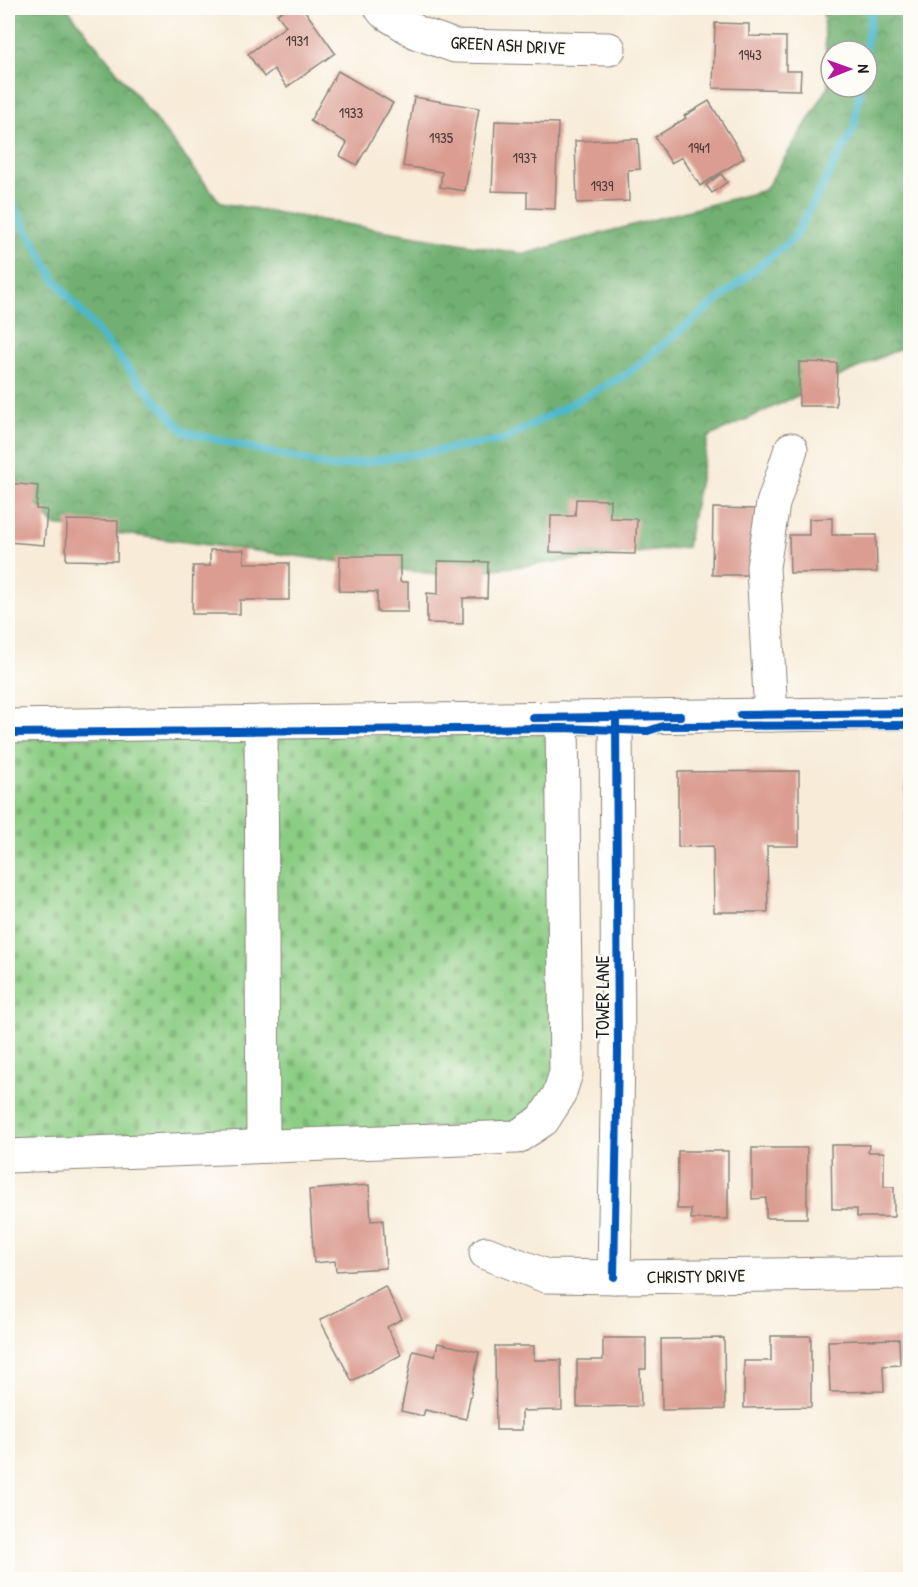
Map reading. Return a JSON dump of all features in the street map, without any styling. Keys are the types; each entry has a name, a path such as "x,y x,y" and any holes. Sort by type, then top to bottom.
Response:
{"street":[{"name":"GREEN ASH DRIVE","path":"381,8 418,33 455,46 609,49"},
{"path":"771,715 763,567 773,504 791,449"},
{"path":"8,726 910,713"},
{"name":"TOWER LANE","path":"614,1277 618,1052 616,717"},
{"path":"8,1156 517,1137 543,1120 560,1095 566,1073 562,718"},
{"path":"261,722 263,1146"},
{"name":"CHRISTY DRIVE","path":"486,1253 546,1276 910,1273"}],"green space":[{"path":"8,8 67,8 221,203 524,254 765,190 821,99 879,99 879,39 825,39 823,8 910,8 910,344 708,437 687,547 442,575 54,525 8,471"},
{"path":"562,734 566,1073 543,1120 8,1158 8,738"}],"building":[{"path":"287,8 303,8 335,53 287,87 274,69 264,77 248,54 286,26 277,14"},
{"path":"715,23 749,24 749,36 786,37 786,71 801,71 800,90 713,88"},
{"path":"338,71 393,103 357,165 340,156 347,143 310,121"},
{"path":"414,97 479,108 465,191 440,187 442,172 403,166"},
{"path":"709,101 744,158 700,186 682,157 671,163 655,137"},
{"path":"495,121 558,123 555,209 527,208 527,192 492,191"},
{"path":"638,139 640,169 628,170 629,201 577,203 575,141"},
{"path":"721,174 727,182 712,193 706,185"},
{"path":"799,362 837,363 836,406 799,406"},
{"path":"8,483 38,486 36,509 47,510 44,545 8,542"},
{"path":"576,499 610,500 610,518 637,519 635,554 550,552 551,516 575,516"},
{"path":"713,508 757,509 757,575 712,575"},
{"path":"832,518 832,535 876,535 877,572 790,573 789,535 809,535 809,519"},
{"path":"67,520 118,521 117,561 66,560"},
{"path":"210,550 244,550 244,563 289,563 289,600 240,600 240,614 192,614 193,566 210,566"},
{"path":"340,556 400,556 400,582 408,582 408,612 377,612 377,592 339,591"},
{"path":"438,561 488,562 487,598 463,598 463,624 427,623 427,593 438,594"},
{"path":"799,771 799,846 767,846 768,912 714,912 713,846 678,847 678,772"},
{"path":"905,783 910,783 910,854 906,854"},
{"path":"831,1145 869,1145 868,1152 884,1152 884,1187 894,1187 894,1217 857,1217 857,1209 832,1209"},
{"path":"752,1148 807,1148 807,1218 766,1218 766,1198 752,1199"},
{"path":"678,1151 728,1151 728,1219 691,1219 691,1209 677,1209"},
{"path":"369,1185 371,1221 383,1220 386,1268 336,1271 335,1261 314,1263 309,1190"},
{"path":"385,1286 402,1319 387,1327 401,1355 352,1381 320,1320"},
{"path":"771,1336 811,1336 811,1407 744,1408 744,1361 771,1361"},
{"path":"603,1338 646,1338 646,1369 640,1369 641,1406 577,1407 577,1360 603,1360"},
{"path":"724,1338 725,1409 662,1410 661,1339"},
{"path":"899,1339 900,1365 883,1366 884,1391 830,1392 828,1341"},
{"path":"438,1343 479,1352 466,1419 425,1410 423,1416 401,1411 413,1351 435,1356"},
{"path":"495,1346 534,1346 534,1360 561,1360 562,1410 522,1411 522,1430 496,1430"}],"waterway":[{"path":"867,39 872,8"},
{"path":"8,196 55,280 137,379 185,432 333,467 503,440 627,374 794,238 854,128 858,99"}],"cycle path":[{"path":"740,715 910,713"},
{"path":"533,718 680,716"},
{"path":"614,1277 618,1052 616,720"},
{"path":"8,733 562,728 648,731 663,726 910,725"}]}
